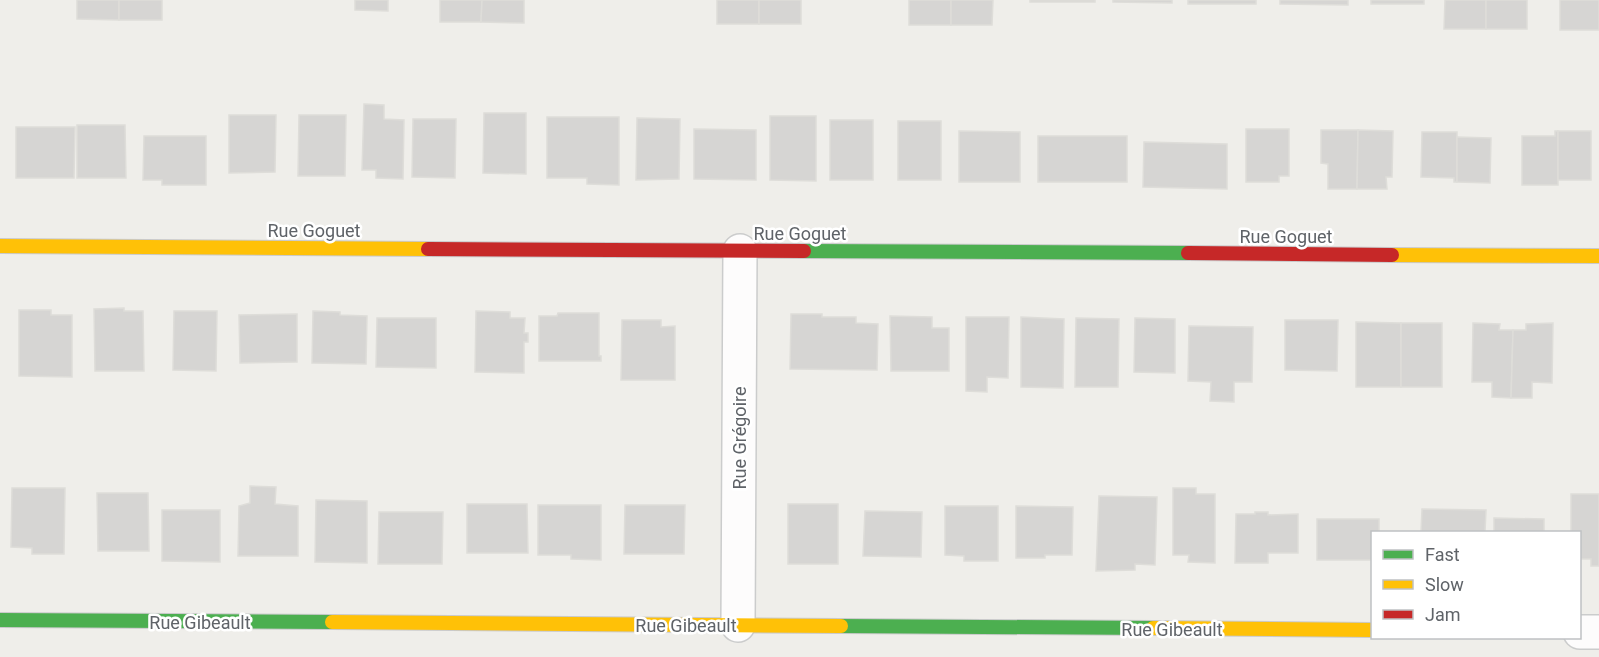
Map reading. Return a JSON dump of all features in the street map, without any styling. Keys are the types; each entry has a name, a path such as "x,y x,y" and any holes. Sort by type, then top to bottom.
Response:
{"street":[{"name":"Rue Goguet","path":"0,246 1599,256"},
{"name":"Rue Grégoire","path":"738,625 740,251"},
{"name":"Rue Gibeault","path":"0,620 1371,630"},
{"path":"1581,632 1599,632"}],"building":[{"path":"77,0 119,0 119,20 77,19"},
{"path":"119,0 162,0 162,20 119,20"},
{"path":"355,0 388,0 388,11 355,10"},
{"path":"440,0 482,0 481,22 440,22"},
{"path":"482,0 524,0 524,23 481,22"},
{"path":"717,0 759,0 759,24 717,24"},
{"path":"759,0 801,0 801,24 759,24"},
{"path":"909,0 951,0 951,25 909,25"},
{"path":"951,0 993,0 992,25 951,25"},
{"path":"1030,0 1095,0 1095,2 1030,2"},
{"path":"1113,0 1172,0 1172,3 1113,2"},
{"path":"1188,0 1256,0 1256,4 1188,4"},
{"path":"1280,0 1348,0 1348,5 1280,4"},
{"path":"1371,0 1424,0 1424,4 1371,4"},
{"path":"1445,0 1486,0 1486,29 1444,29"},
{"path":"1486,0 1527,0 1527,29 1486,29"},
{"path":"1560,0 1599,0 1599,30 1560,30"},
{"path":"364,104 384,105 384,119 404,120 403,179 376,178 376,170 362,170"},
{"path":"484,113 526,113 526,174 483,173"},
{"path":"229,115 276,115 275,172 229,173"},
{"path":"299,115 346,115 345,176 298,176"},
{"path":"770,116 816,116 816,181 770,180"},
{"path":"547,117 619,117 619,185 587,184 587,178 547,178"},
{"path":"637,118 680,119 679,179 636,180"},
{"path":"413,119 456,119 455,178 412,177"},
{"path":"830,120 873,120 873,180 830,180"},
{"path":"898,121 941,121 941,180 898,180"},
{"path":"77,125 125,125 126,178 77,178"},
{"path":"16,127 75,127 74,178 16,178"},
{"path":"694,129 756,130 756,180 694,179"},
{"path":"1246,129 1289,129 1289,176 1279,176 1279,182 1246,182"},
{"path":"1321,130 1358,130 1357,189 1328,189 1328,164 1321,163"},
{"path":"1358,130 1393,131 1392,177 1386,177 1387,189 1357,189"},
{"path":"959,131 1020,132 1020,182 959,182"},
{"path":"1555,131 1558,131 1558,185 1522,185 1522,136 1555,136"},
{"path":"1558,131 1591,131 1591,180 1558,180"},
{"path":"1422,132 1457,132 1457,182 1454,182 1454,178 1421,177"},
{"path":"144,136 206,136 206,185 162,185 162,180 143,180"},
{"path":"1038,136 1127,136 1127,182 1038,182"},
{"path":"1457,137 1491,138 1490,183 1457,182"},
{"path":"1144,142 1227,144 1227,189 1143,187"},
{"path":"124,308 124,311 143,311 144,371 95,371 94,309"},
{"path":"19,310 51,310 51,315 72,315 72,377 19,376"},
{"path":"174,311 217,311 216,371 173,370"},
{"path":"313,311 367,316 366,364 312,363"},
{"path":"476,311 510,312 510,318 525,318 524,333 528,333 528,342 524,342 524,373 475,372"},
{"path":"558,313 599,313 601,361 539,361 539,316 557,316"},
{"path":"297,314 297,362 240,363 239,315"},
{"path":"791,314 856,317 856,323 878,324 877,370 790,369"},
{"path":"890,316 932,317 932,328 949,328 949,371 891,371"},
{"path":"966,317 1009,317 1008,378 987,377 987,392 966,391"},
{"path":"1021,317 1064,319 1063,388 1021,387"},
{"path":"377,318 436,318 436,368 376,367"},
{"path":"1076,318 1119,319 1118,387 1075,387"},
{"path":"1135,318 1175,319 1175,373 1134,372"},
{"path":"622,320 661,320 661,327 675,326 675,380 621,380"},
{"path":"1285,320 1338,320 1337,371 1285,370"},
{"path":"1356,322 1401,323 1401,387 1356,387"},
{"path":"1401,323 1442,323 1442,387 1401,387"},
{"path":"1473,323 1500,324 1499,330 1513,330 1511,398 1492,397 1492,382 1472,382"},
{"path":"1553,323 1552,383 1532,382 1532,398 1511,398 1513,330 1526,330 1526,324"},
{"path":"1189,326 1253,327 1252,382 1234,382 1234,402 1210,401 1211,382 1188,381"},
{"path":"250,486 276,487 275,504 298,506 298,556 238,556 239,506 250,503"},
{"path":"12,488 65,488 64,554 32,554 32,548 11,547"},
{"path":"1173,488 1196,488 1196,494 1215,494 1215,563 1188,562 1189,555 1173,555"},
{"path":"97,493 148,493 149,551 98,551"},
{"path":"1571,494 1599,494 1599,566 1591,566 1591,559 1581,559 1581,531 1571,531"},
{"path":"1099,496 1157,497 1155,565 1135,564 1135,570 1096,571"},
{"path":"316,500 367,501 367,563 315,562"},
{"path":"467,504 527,504 528,553 467,553"},
{"path":"788,504 838,504 838,564 788,564"},
{"path":"538,505 601,505 601,560 571,559 571,555 538,555"},
{"path":"625,505 685,505 684,554 624,554"},
{"path":"945,506 998,506 998,561 964,561 964,556 945,555"},
{"path":"1016,506 1073,507 1072,555 1016,558"},
{"path":"1422,509 1486,510 1485,531 1421,531"},
{"path":"162,510 220,510 220,562 162,561"},
{"path":"865,511 922,512 921,557 863,556"},
{"path":"379,512 443,512 442,564 378,564"},
{"path":"1255,512 1268,512 1268,515 1298,514 1298,553 1268,553 1268,563 1235,563 1236,514 1255,514"},
{"path":"1494,518 1544,519 1544,531 1494,531"},
{"path":"1317,519 1379,519 1379,531 1371,531 1371,560 1317,560"}],"traffic: fast":[{"path":"804,251 1188,253"},
{"path":"0,620 332,622"},
{"path":"841,626 1153,628"}],"traffic: slow":[{"path":"0,246 428,249"},
{"path":"1392,255 1599,256"},
{"path":"332,622 841,626"},
{"path":"1153,628 1371,630"}],"traffic: jam":[{"path":"428,249 804,251"},
{"path":"1188,253 1392,255"}]}
